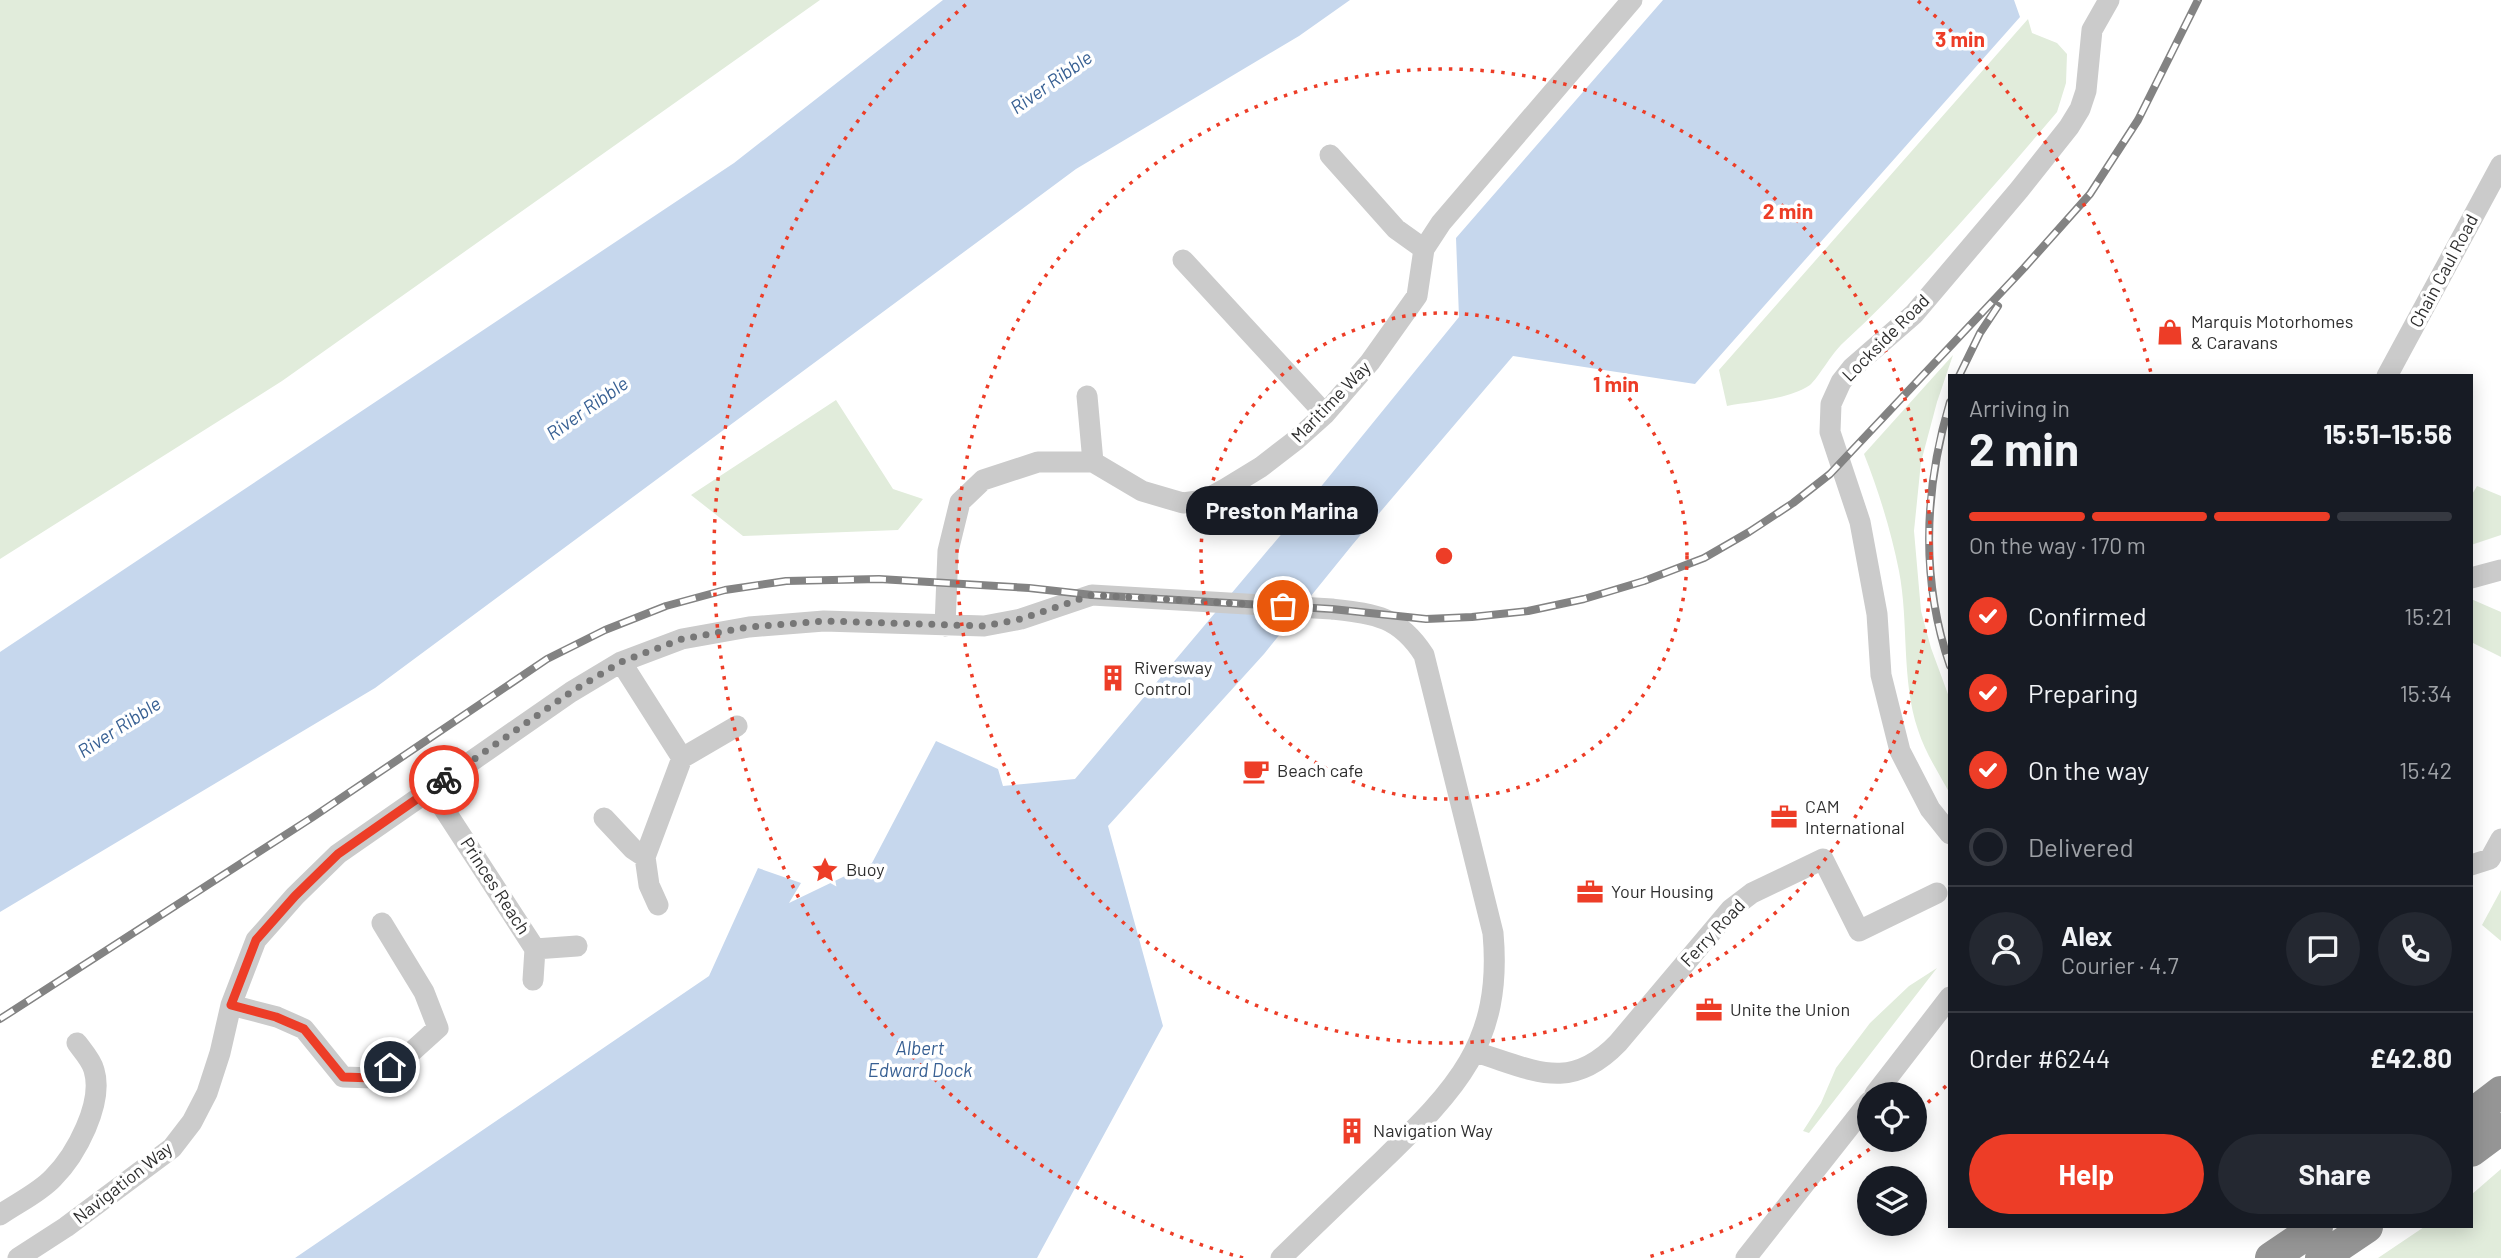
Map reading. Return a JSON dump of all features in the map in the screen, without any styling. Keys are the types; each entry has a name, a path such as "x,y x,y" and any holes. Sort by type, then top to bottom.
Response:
{"highway":[{"path":"2473,1113 2501,1092"},
{"path":"2473,1150 2501,1129"},
{"path":"2271,1258 2316,1228"},
{"path":"2321,1258 2366,1228"}],"street":[{"name":"Maritime Way","path":"1093,462 1142,491 1182,503 1205,500 1261,467 1296,440 1325,414 1370,362 1417,296 1424,249 1441,223 1632,0"},
{"name":"Lockside Road","path":"1948,832 1930,809 1900,751 1881,675 1877,614 1863,533 1830,432 1831,404 1841,382 1852,368 1914,314 2069,127 2080,109 2086,91 2092,30 2109,0"},
{"path":"1330,155 1395,229 1424,249"},
{"name":"Chain Caul Road","path":"2388,374 2501,165"},
{"path":"1183,260 1325,414"},
{"path":"945,625 948,551 960,502 983,480 1038,462 1093,462 1087,396"},
{"path":"2473,577 2501,569"},
{"name":"Navigation Way","path":"18,1258 66,1227 172,1147 192,1122 207,1093 231,1005 256,940 295,896 338,854 571,692 621,662 682,639 748,627 824,621 984,626 1021,619 1092,595 1332,609 1384,617 1413,638 1424,655 1493,933 1496,962 1493,988 1475,1052 1455,1084 1432,1113 1281,1258"},
{"path":"621,662 682,758"},
{"path":"659,905 649,885 645,857 682,758 737,726"},
{"name":"Princes Reach","path":"431,789 535,948 533,980"},
{"path":"604,818 633,849 645,857"},
{"path":"2473,863 2490,859 2501,839"},
{"name":"Ferry Road","path":"1475,1052 1549,1075 1579,1070 1593,1064 1606,1056 1618,1043 1731,909 1752,893 1823,859 1858,931 1937,893"},
{"path":"231,1005 276,1017 304,1029 343,1077 374,1078 407,1056 438,1028 424,992 382,923"},
{"name":"Princes Reach","path":"535,948 577,946"},
{"path":"1884,1082 1948,1000"},
{"path":"0,1215 52,1179 72,1154 86,1126 97,1094 96,1082 94,1069 77,1043"},
{"path":"1746,1258 1857,1117"}],"green space":[{"path":"0,0 820,0 282,381 0,559"},
{"path":"2028,19 2032,33 2057,43 2067,54 2066,83 2057,112 1927,260 1839,347 1810,385 1780,397 1727,406 1719,370"},
{"path":"1953,355 1921,462 1914,531 1921,611 1948,694 1948,790 1924,746 1913,711 1899,571 1884,512 1864,454"},
{"path":"836,400 893,489 923,499 898,530 743,536 691,495"},
{"path":"2477,486 2501,496 2501,535 2473,544 2473,493"},
{"path":"2473,600 2501,612 2501,657 2473,643"},
{"path":"2501,890 2501,941 2482,925"},
{"path":"1937,968 1809,1133 1803,1131 1821,1103 1836,1068 1870,1023 1909,986"},
{"path":"2501,1169 2501,1258 2378,1258 2423,1228 2473,1228 2473,1193"}],"water":[{"name":"River Ribble","path":"943,0 1350,0 1299,36 1076,169 375,688 0,912 0,652 734,163"},
{"name":"Albert Edward Dock","path":"1663,0 2014,0 2020,17 1695,384 1513,356 1353,544 1264,654 1108,826 1163,1026 1037,1258 295,1258 709,976 758,868 801,883 789,903 872,863 936,741 998,769 1003,786 1075,779 1306,505 1459,317 1456,238"}],"railway":[{"path":"0,1019 313,817 547,659 605,630 666,606 725,590 786,581 879,579 1332,609 1426,619 1528,611 1584,599 1644,581 1704,558 1793,503 1830,474 2090,194 2138,120 2198,0"},
{"path":"1960,374 1980,333 1998,306"},
{"path":"1948,409 1935,468 1929,534 1934,600 1948,659"}],"way so far":[{"path":"444,780 571,692 621,662 682,639 748,627 824,621 984,626 1021,619 1092,595 1283,606"}],"place":[{"name":"Marquis Motorhomes & Caravans","path":"2170,332"},
{"name":"Preston Marina","path":"1283,606"},
{"name":"Riversway Control","path":"1113,678"},
{"name":"Beach cafe","path":"1256,771"},
{"name":"CAM International","path":"1784,817"},
{"name":"Buoy","path":"825,870"},
{"name":"Your Housing","path":"1590,892"},
{"name":"Unite the Union","path":"1709,1010"},
{"name":"Navigation Way","path":"1352,1131"}],"route":[{"path":"390,1067 374,1078 343,1077 304,1029 276,1017 231,1005 256,940 295,896 338,854 444,780"}]}
